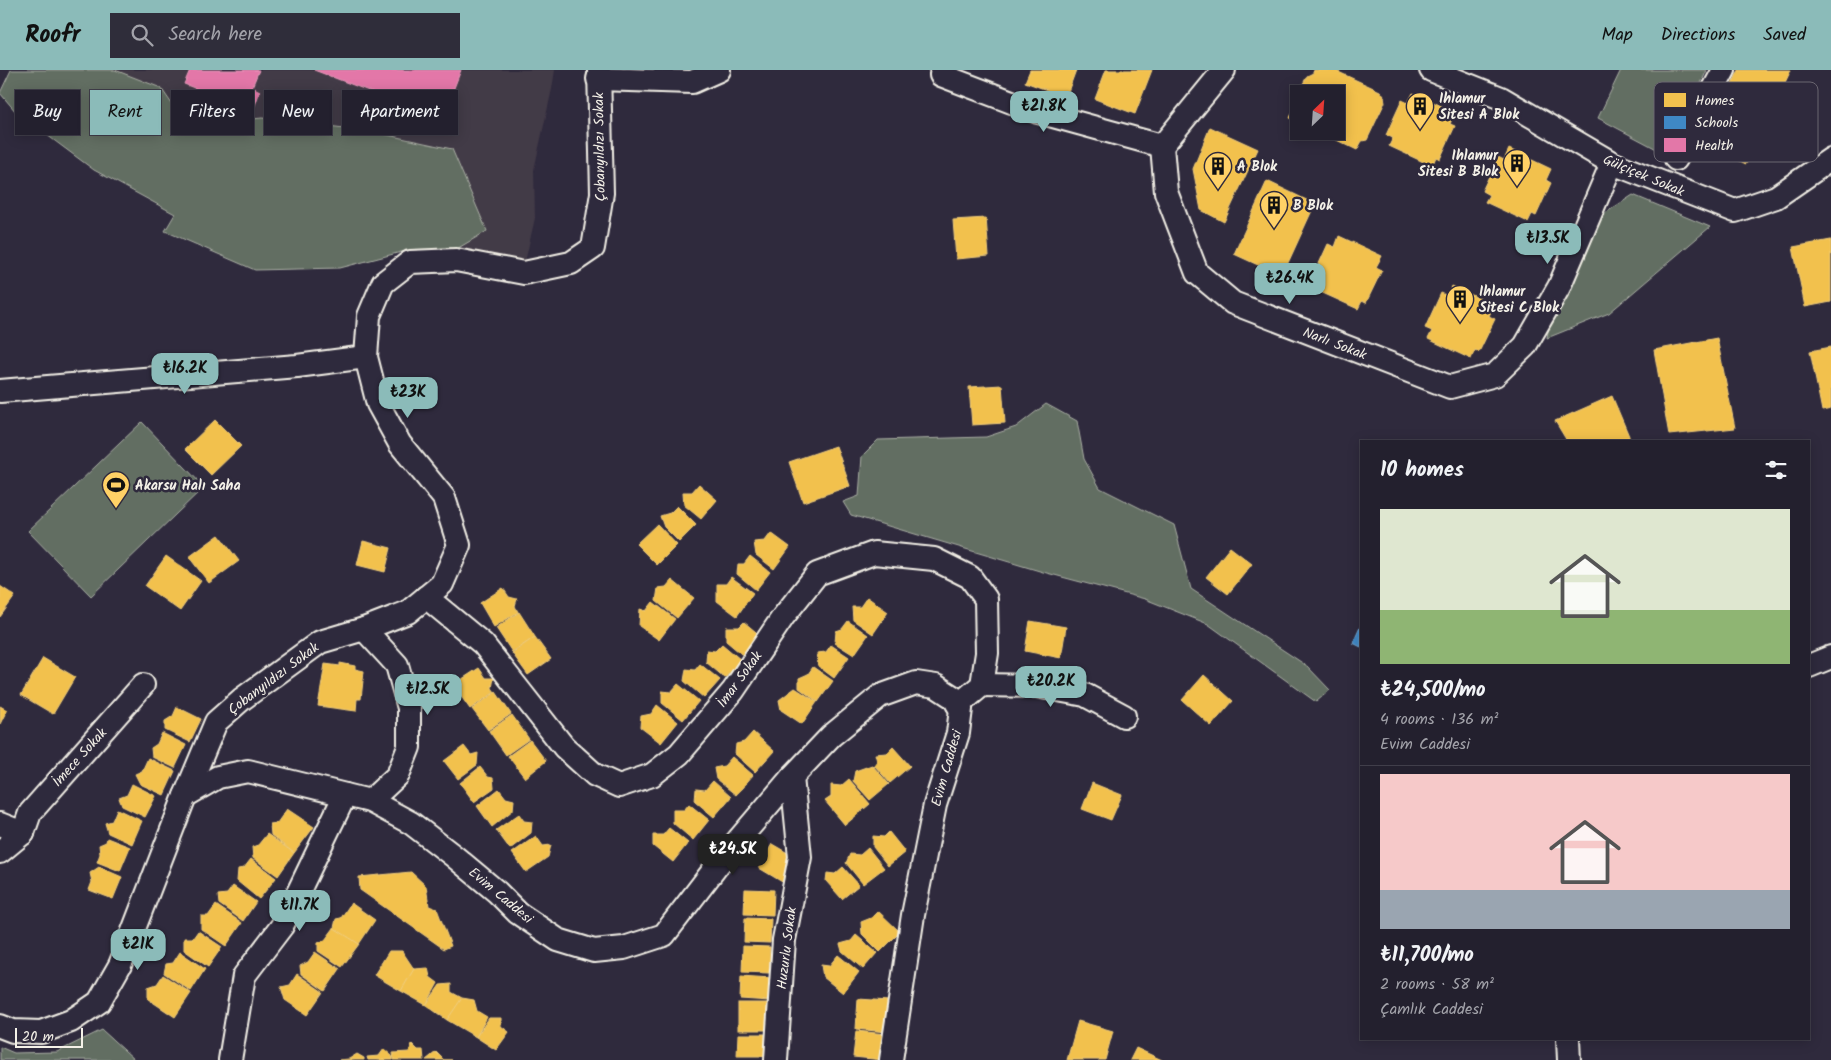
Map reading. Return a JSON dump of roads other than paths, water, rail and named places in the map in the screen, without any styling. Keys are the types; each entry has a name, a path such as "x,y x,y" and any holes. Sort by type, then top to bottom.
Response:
{"street":[{"path":"599,74 692,82 719,70"},
{"path":"941,75 1038,112 1162,146 1224,70"},
{"name":"Gülçiçek Sokak","path":"1431,70 1500,98 1612,163 1735,211 1776,197 1831,159"},
{"path":"1718,82 1724,70"},
{"name":"Çobanyıldızı Sokak","path":"184,796 216,722 242,699 320,642 364,629 408,612 442,584 459,545 444,498 400,444 378,404 366,357 369,316 383,283 410,262 456,260 524,273 571,263 592,248 602,194 599,74"},
{"name":"Narlı Sokak","path":"1162,146 1166,192 1197,273 1233,303 1450,387 1494,375 1525,346 1559,287 1612,163"},
{"path":"0,391 297,366 366,357"},
{"name":"İmar Sokak","path":"426,597 483,644 564,747 595,775 619,786 652,775 679,754 733,691 783,617 817,574 874,553 934,559 970,577 986,599 987,653 982,686"},
{"path":"364,629 397,665 409,708 409,748 398,775 370,802"},
{"path":"1810,666 1831,657"},
{"name":"Evim Caddesi","path":"184,796 218,777 248,771 370,802 411,823 455,856 518,913 558,940 594,951 624,948 664,934 723,858 792,777 832,736 880,696 916,683 936,686 953,696 961,709 958,733 935,805 913,915 892,1060"},
{"name":"İmece Sokak","path":"23,833 30,812 143,685"},
{"path":"958,705 982,686 1036,686 1085,695 1124,716"},
{"name":"Huzurlu Sokak","path":"776,1060 784,940 800,856 792,777"},
{"path":"230,1060 244,976 282,926 346,795"},
{"path":"0,1026 13,1031 41,1032 71,1021 99,1002 120,964 184,796"},
{"path":"0,824 23,833 0,852"},
{"path":"1568,1040 1569,1060"}],"place":[{"name":"Ihlamur Sitesi A Blok","path":"1420,130"},
{"name":"Ihlamur Sitesi B Blok","path":"1517,187"},
{"name":"A Blok","path":"1218,190"},
{"name":"B Blok","path":"1274,229"},
{"name":"Ihlamur Sitesi C Blok","path":"1460,323"},
{"name":"Akarsu Halı Saha","path":"116,509"}]}
